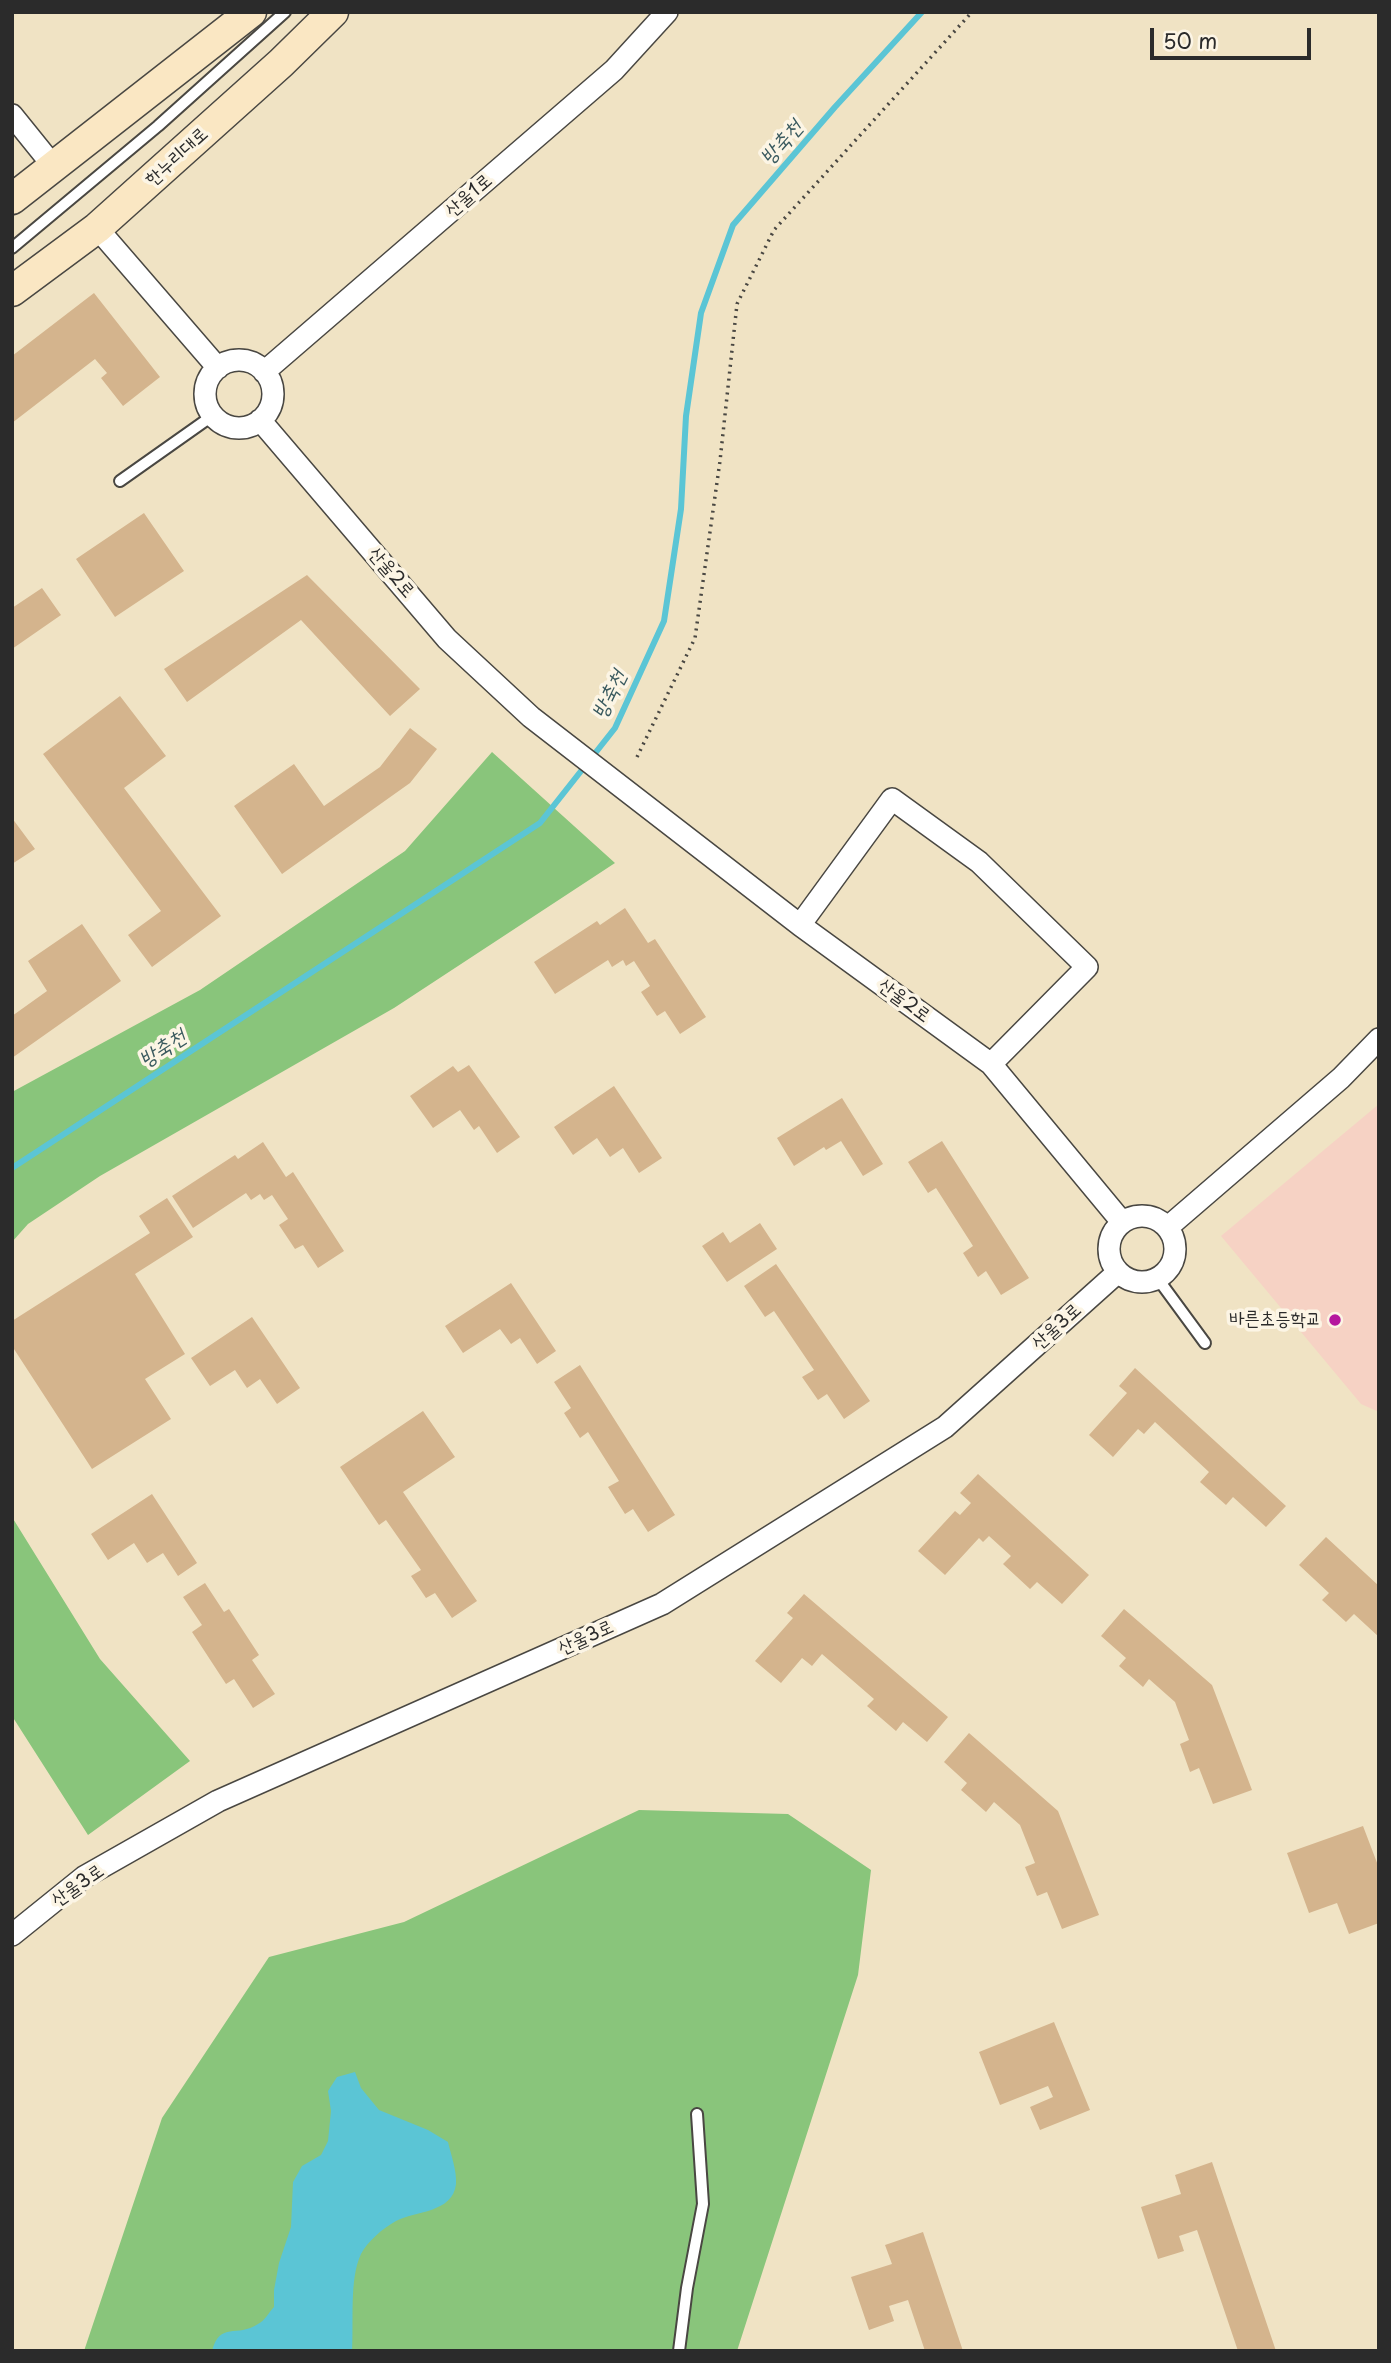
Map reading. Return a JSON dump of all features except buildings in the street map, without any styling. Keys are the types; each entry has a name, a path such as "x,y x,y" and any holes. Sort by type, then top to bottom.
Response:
{"street":[{"path":"12,199 251,12"},
{"name":"한누리대로","path":"12,291 97,228 281,63 332,12"},
{"name":"산울1로","path":"264,372 614,70 667,12"},
{"path":"12,115 54,167"},
{"path":"97,228 218,368"},
{"path":"241,360 252,363 264,372 272,388 272,400 269,410 260,420 242,428 231,427 220,423 212,415 207,406 206,384 218,368 241,360"},
{"name":"산울2로","path":"260,420 447,639 531,716 800,925 991,1064 1122,1222"},
{"path":"800,925 892,799 979,862 1087,967 991,1064"},
{"path":"1168,1227 1341,1078 1379,1039"},
{"path":"1143,1215 1154,1217 1168,1227 1176,1253 1173,1264 1158,1279 1137,1282 1118,1272 1109,1253 1114,1231 1122,1222 1143,1215"},
{"name":"산울3로","path":"12,1935 84,1877 218,1801 662,1604 945,1427 1118,1272"}],"lane":[{"path":"12,248 148,134 285,12"},
{"path":"120,481 212,415"},
{"path":"1158,1279 1205,1343"},
{"path":"679,2351 687,2288 703,2204 697,2114"}],"path":[{"path":"637,757 695,638 720,461 737,304 774,230 972,12"}],"shaded area":[{"name":"바른초등학교","path":"1379,1104 1379,1412 1361,1404 1221,1236"}],"green space":[{"path":"492,752 615,863 394,1008 100,1176 28,1224 12,1242 12,1092 200,990 405,851"},
{"path":"12,1517 100,1659 190,1761 88,1835 12,1716"},
{"path":"639,1810 788,1814 871,1870 858,1975 737,2351 84,2351 162,2118 269,1957 404,1922"}],"water":[{"path":"355,2072 361,2088 379,2110 428,2130 448,2142 456,2174 453,2194 441,2206 391,2224 364,2249 355,2276 352,2351 212,2351 220,2336 258,2324 274,2307 279,2263 291,2227 293,2182 302,2166 321,2155 328,2141 331,2111 328,2091 337,2077"}],"waterway":[{"name":"방축천","path":"12,1168 540,823 615,728 664,621 681,509 686,416 701,313 733,225 922,12"}],"place":[{"name":"바른초등학교","path":"1335,1320"}]}
